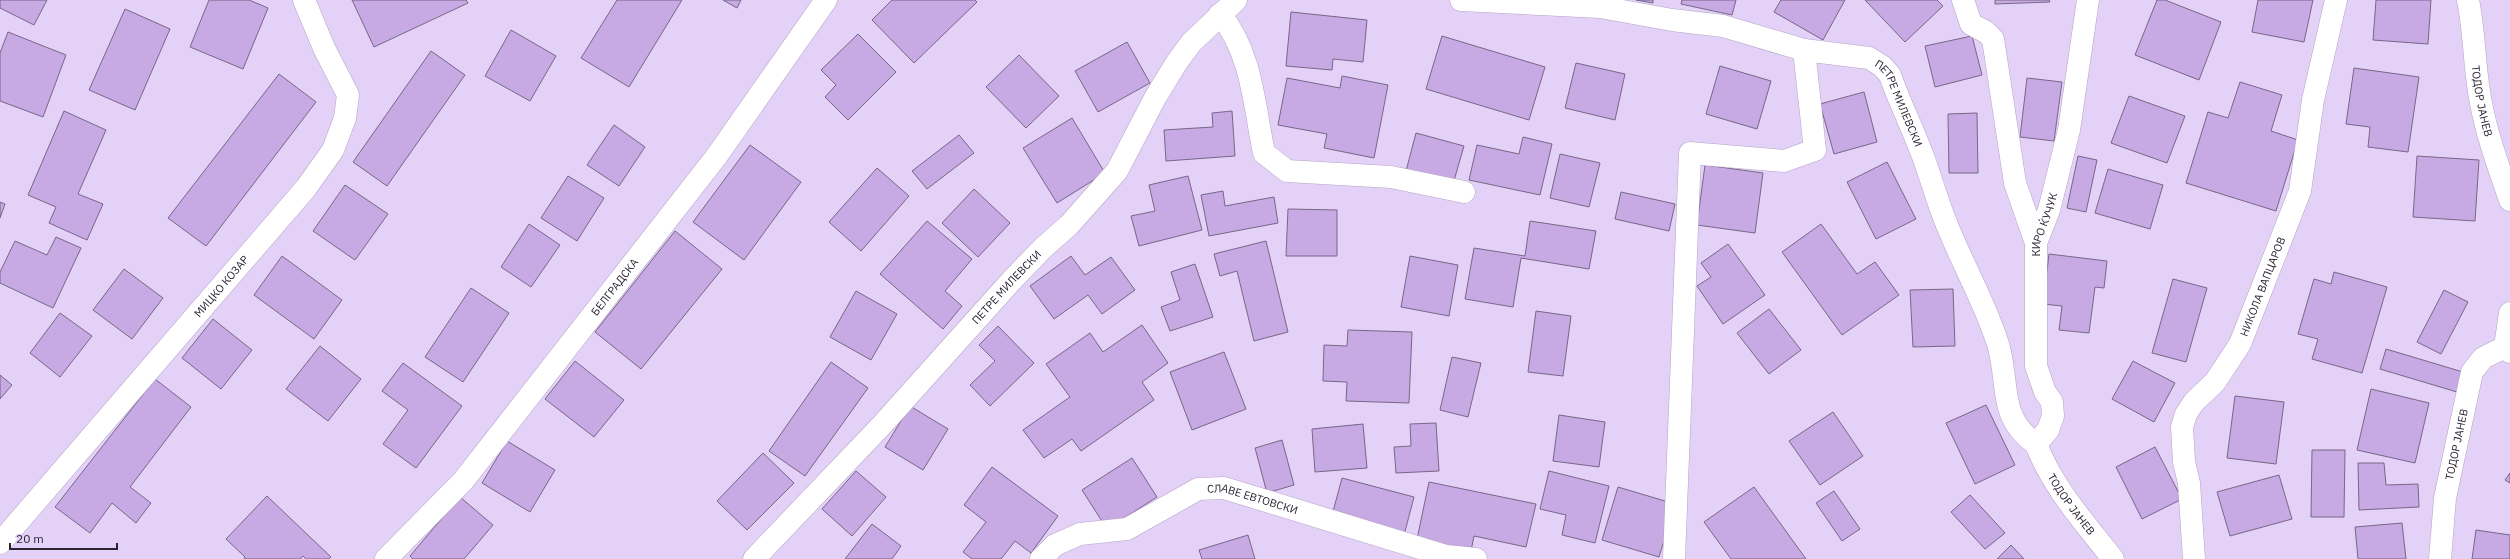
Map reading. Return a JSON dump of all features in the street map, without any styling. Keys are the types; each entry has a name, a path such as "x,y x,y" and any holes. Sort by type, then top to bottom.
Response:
{"street":[{"name":"МИЦКО КОЗАР","path":"0,543 306,188 333,150 345,118 348,95 324,48 304,0"},
{"name":"БЕЛГРАДСКА","path":"386,559 468,475 716,158 826,0"},
{"name":"ПЕТРЕ МИЛЕВСКИ","path":"1461,0 1600,7 1672,20 1723,26 1804,50 1869,58 1882,66 1890,75 1924,158 1946,223 1998,345 2006,385 2006,401 2008,408 2023,435 2036,444"},
{"path":"1963,0 1971,24 1986,32 1993,39 2015,183 2036,243"},
{"name":"КИРО ЌУЧУК","path":"2036,444 2048,430 2053,416 2052,402 2045,392 2036,366 2036,243 2049,210 2069,130 2088,0"},
{"name":"НИКОЛА ВАПЦАРОВ","path":"2194,559 2189,483 2184,462 2182,427 2186,414 2194,402 2215,382 2240,344 2300,191 2313,100 2336,0"},
{"name":"ТОДОР ЈАНЕВ","path":"2468,0 2473,21 2481,102 2491,143 2510,200"},
{"name":"ПЕТРЕ МИЛЕВСКИ","path":"754,559 929,374 1012,280 1043,248 1069,225 1117,171 1154,98 1177,62 1191,43 1207,30 1228,7"},
{"path":"1228,7 1232,29 1245,56 1264,153 1287,171 1391,177 1464,192"},
{"path":"1674,559 1690,153 1784,161 1815,150 1804,50"},
{"name":"ТОДОР ЈАНЕВ","path":"2440,559 2445,498 2472,372 2482,358 2508,350 2510,313"},
{"name":"ТОДОР ЈАНЕВ","path":"2036,444 2045,467 2065,498 2113,559"},
{"name":"СЛАВЕ ЕВТОВСКИ","path":"1041,559 1055,545 1080,534 1127,529 1198,489 1224,488 1446,556 1476,559"}],"building":[{"path":"0,0 47,0 34,25 0,8"},
{"path":"209,0 249,0 268,8 243,69 190,47"},
{"path":"352,0 466,0 468,3 374,47"},
{"path":"617,0 682,0 629,87 581,58"},
{"path":"723,0 741,0 737,8"},
{"path":"892,0 975,0 977,2 914,63 872,20"},
{"path":"1636,0 1653,0 1653,3"},
{"path":"1682,0 1736,0 1732,15 1681,4"},
{"path":"1781,0 1845,0 1823,40 1774,12"},
{"path":"1865,0 1937,0 1943,6 1905,42"},
{"path":"1995,0 2049,0 2050,2 1995,4"},
{"path":"2157,0 2165,0 2221,22 2199,80 2135,55"},
{"path":"2258,0 2313,0 2304,42 2252,32"},
{"path":"2376,0 2431,0 2428,44 2373,40"},
{"path":"125,9 170,29 135,110 89,90"},
{"path":"1291,12 1367,20 1363,62 1333,59 1332,70 1286,66"},
{"path":"511,30 556,56 530,101 485,76"},
{"path":"8,32 66,55 43,117 0,101 0,53"},
{"path":"858,34 896,72 848,120 825,97 836,85 821,70"},
{"path":"1442,36 1545,67 1529,120 1426,89"},
{"path":"1972,36 1982,75 1935,87 1925,46"},
{"path":"1127,42 1150,83 1098,112 1075,71"},
{"path":"431,51 465,75 387,186 353,162"},
{"path":"1019,55 1059,96 1026,128 986,87"},
{"path":"1576,63 1625,74 1615,120 1565,108"},
{"path":"1720,66 1771,81 1757,129 1706,114"},
{"path":"2354,68 2419,77 2408,152 2368,147 2370,127 2346,124"},
{"path":"279,74 316,102 206,246 168,218"},
{"path":"1342,76 1388,85 1374,158 1324,148 1327,134 1278,125 1287,78 1340,88"},
{"path":"2027,78 2062,82 2054,141 2020,137"},
{"path":"2240,82 2282,95 2271,131 2298,140 2276,211 2186,183 2208,112 2228,118"},
{"path":"1864,92 1877,142 1834,154 1820,104"},
{"path":"2129,96 2185,116 2167,163 2111,143"},
{"path":"64,111 106,130 78,194 103,204 87,240 49,223 56,207 28,195"},
{"path":"1232,111 1235,156 1166,161 1164,130 1213,127 1212,113"},
{"path":"1977,113 1978,173 1949,173 1948,114"},
{"path":"1072,118 1105,173 1057,203 1023,148"},
{"path":"614,125 645,147 619,186 587,165"},
{"path":"1416,133 1464,146 1453,184 1406,171"},
{"path":"959,135 974,153 927,189 912,171"},
{"path":"1523,137 1552,144 1540,195 1469,180 1477,145 1519,154"},
{"path":"750,145 801,182 744,260 693,222"},
{"path":"1560,154 1600,163 1589,207 1550,198"},
{"path":"2078,156 2097,160 2086,212 2067,208"},
{"path":"2417,156 2479,160 2475,221 2413,217"},
{"path":"1887,162 1916,219 1876,239 1847,182"},
{"path":"1705,165 1763,173 1755,233 1697,225"},
{"path":"877,168 909,196 861,251 829,222"},
{"path":"2108,169 2163,185 2150,229 2095,213"},
{"path":"568,176 604,198 577,241 541,218"},
{"path":"1188,176 1202,230 1139,246 1131,216 1155,211 1149,185"},
{"path":"345,185 388,214 355,260 313,231"},
{"path":"974,189 1010,223 978,257 942,223"},
{"path":"1223,191 1225,206 1274,197 1278,223 1209,236 1201,195"},
{"path":"1621,192 1675,204 1669,231 1615,219"},
{"path":"0,202 5,204 0,218"},
{"path":"1288,209 1337,210 1337,256 1286,256"},
{"path":"927,221 972,259 945,291 962,306 943,329 880,274"},
{"path":"1530,221 1596,231 1589,269 1521,258 1513,307 1465,299 1474,248 1525,256"},
{"path":"529,224 560,245 531,287 501,267"},
{"path":"1821,224 1857,274 1875,262 1899,295 1842,335 1782,252"},
{"path":"675,231 722,269 641,369 595,332"},
{"path":"56,237 81,248 53,308 0,283 0,272 15,241 47,255"},
{"path":"1266,241 1288,332 1254,341 1237,271 1220,276 1214,254"},
{"path":"1728,244 1765,295 1723,324 1697,286 1711,277 1701,263"},
{"path":"2049,254 2107,261 2104,288 2095,287 2089,333 2059,330 2062,306 2043,304"},
{"path":"282,256 342,300 314,339 254,295"},
{"path":"1071,256 1085,275 1111,257 1135,290 1102,314 1088,295 1054,319 1030,286"},
{"path":"1410,256 1458,265 1449,316 1401,307"},
{"path":"1195,264 1213,317 1170,331 1161,307 1180,300 1171,272"},
{"path":"124,269 163,298 132,339 93,310"},
{"path":"2334,272 2387,287 2362,373 2312,359 2318,339 2298,334 2314,279 2331,284"},
{"path":"2173,279 2207,288 2186,362 2152,353"},
{"path":"471,288 509,313 463,382 425,357"},
{"path":"1953,289 1955,346 1913,347 1910,290"},
{"path":"2444,290 2468,302 2441,354 2417,342"},
{"path":"856,291 897,314 871,360 830,337"},
{"path":"1769,309 1801,350 1769,374 1737,333"},
{"path":"1536,311 1571,316 1563,376 1528,372"},
{"path":"60,313 92,336 60,377 30,353"},
{"path":"213,319 252,350 221,389 182,358"},
{"path":"1142,325 1168,363 1142,382 1154,400 1081,451 1072,439 1044,458 1023,430 1070,397 1046,364 1090,333 1103,352"},
{"path":"998,326 1034,363 990,406 970,385 995,361 979,345"},
{"path":"1348,330 1412,332 1409,403 1346,401 1347,382 1323,381 1324,345 1347,346"},
{"path":"320,346 361,379 328,421 286,389"},
{"path":"2386,349 2463,372 2457,392 2380,369"},
{"path":"1224,352 1246,409 1192,430 1170,372"},
{"path":"1452,357 1481,363 1468,417 1440,410"},
{"path":"575,361 624,400 594,437 545,399"},
{"path":"2133,361 2175,383 2154,422 2112,399"},
{"path":"831,362 868,388 805,476 769,451"},
{"path":"403,363 462,406 416,468 383,444 408,410 382,391"},
{"path":"0,375 12,385 0,399"},
{"path":"155,379 191,407 130,487 151,503 136,523 112,503 90,533 55,507"},
{"path":"2371,389 2429,403 2415,463 2357,450"},
{"path":"2235,396 2284,402 2276,464 2227,458"},
{"path":"1986,405 2015,465 1975,484 1946,423"},
{"path":"910,406 948,429 923,470 885,447"},
{"path":"1833,412 1863,456 1820,485 1789,441"},
{"path":"1559,415 1605,422 1599,467 1553,461"},
{"path":"1436,423 1439,471 1396,473 1394,447 1411,446 1410,424"},
{"path":"1363,424 1367,468 1315,472 1312,429"},
{"path":"1282,440 1294,485 1267,493 1255,448"},
{"path":"507,441 555,470 530,512 482,483"},
{"path":"2155,447 2182,499 2142,519 2116,467"},
{"path":"2312,450 2345,450 2344,517 2311,517"},
{"path":"763,453 794,483 747,530 717,501"},
{"path":"1132,458 1157,497 1107,529 1082,490"},
{"path":"2358,463 2384,463 2386,485 2418,484 2419,507 2359,510"},
{"path":"992,467 1058,516 1031,553 1015,541 1001,559 972,559 963,552 986,522 964,505"},
{"path":"856,471 886,497 852,536 822,509"},
{"path":"1549,471 1609,486 1595,543 1562,535 1566,515 1540,509"},
{"path":"2510,473 2510,483 2505,480"},
{"path":"2279,475 2292,519 2230,536 2217,492"},
{"path":"1342,478 1414,497 1403,539 1331,519"},
{"path":"1429,482 1536,504 1526,547 1474,536 1470,556 1416,544"},
{"path":"1618,487 1675,504 1659,557 1602,540"},
{"path":"1754,487 1806,559 1731,559 1704,522"},
{"path":"1834,491 1860,529 1842,541 1816,503"},
{"path":"1970,495 2005,533 1985,549 1951,512"},
{"path":"267,496 331,557 329,559 306,559 303,556 300,559 244,559 245,557 226,539"},
{"path":"460,497 493,525 464,559 413,559 410,556"},
{"path":"2402,523 2406,559 2358,559 2355,527"},
{"path":"872,524 901,546 892,559 845,559"},
{"path":"2476,530 2510,535 2510,559 2472,559"},
{"path":"1248,535 1255,559 1202,559 1199,550"},
{"path":"2011,545 2024,559 1997,559"}]}
